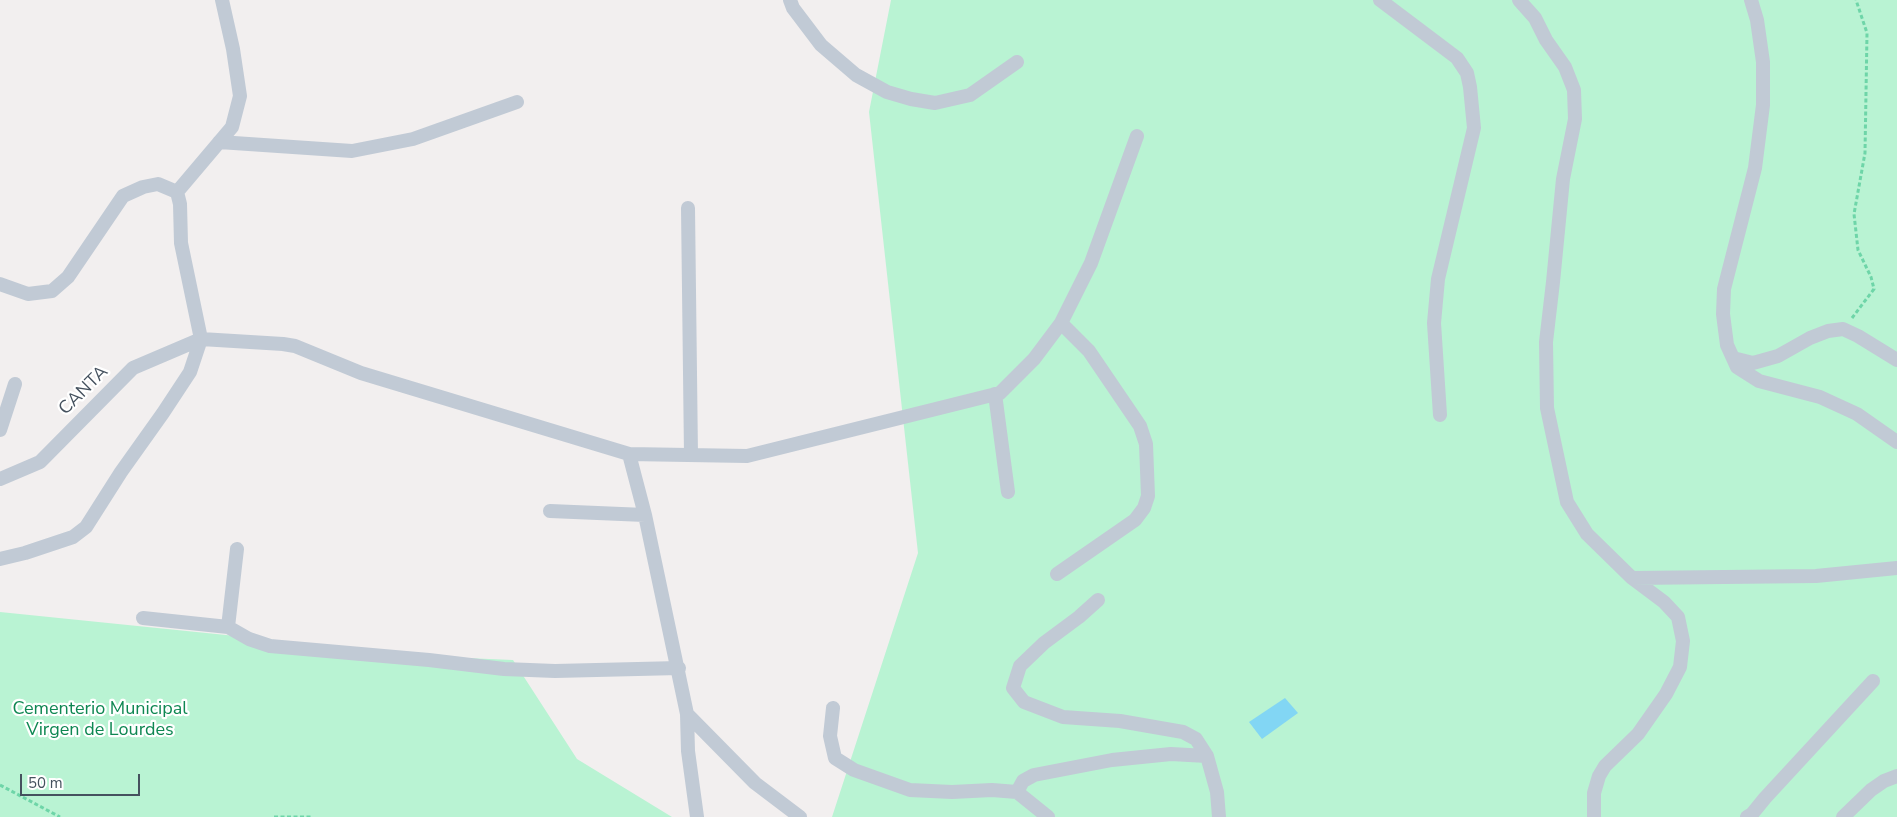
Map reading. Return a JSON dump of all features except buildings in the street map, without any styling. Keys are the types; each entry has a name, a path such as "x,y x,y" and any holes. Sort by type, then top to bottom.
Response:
{"street":[{"path":"177,192 232,127 240,96 233,49 222,0"},
{"path":"790,0 792,8 821,45 856,75 886,92 911,100 935,104 970,94 1018,62"},
{"path":"1380,0 1457,58 1467,73 1471,94 1474,128 1438,279 1434,323 1440,414"},
{"path":"1519,0 1535,18 1546,40 1565,67 1574,90 1575,119 1563,179 1546,342 1547,408 1567,502 1587,534 1632,578 1664,602 1678,617 1683,641 1680,667 1666,694 1638,734 1606,766 1599,776 1594,793 1594,817"},
{"path":"1751,0 1757,20 1764,62 1763,105 1755,168 1724,289 1723,314 1727,345 1737,368 1759,381 1820,397 1857,414 1897,442"},
{"path":"220,142 352,151 413,139 517,102"},
{"path":"201,339 295,346 361,373 629,454 747,456 1000,393 1034,359 1061,323 1091,263 1137,136"},
{"path":"0,284 28,294 52,291 68,277 123,196 143,187 158,184 177,192"},
{"path":"0,559 73,537 86,527 121,472 190,372 201,339 181,243 180,204 177,192"},
{"path":"688,208 691,455"},
{"path":"1057,574 1135,520 1144,508 1148,496 1146,444 1140,426 1088,351 1061,323"},
{"path":"1733,358 1753,363 1778,356 1810,338 1828,331 1843,329 1897,360"},
{"name":"CANTA","path":"0,478 40,462 133,368 201,339"},
{"path":"0,430 15,384"},
{"path":"995,394 1008,492"},
{"path":"629,454 645,515 688,714 688,751 697,817"},
{"path":"550,511 645,515"},
{"path":"228,627 238,549"},
{"path":"1632,578 1816,576 1897,568"},
{"path":"1098,600 1044,643 1020,666 1013,688 1024,702 1063,718 1120,721 1183,732 1196,739 1208,756 1217,792 1219,817"},
{"path":"143,618 228,627 249,639 270,646 429,660 504,669 555,671 679,668"},
{"path":"1747,817 1752,814 1873,681"},
{"path":"833,708 830,736 835,758 854,770 910,790 952,792 992,790 1016,792 1048,817"},
{"path":"688,714 755,783 800,817"},
{"path":"1016,792 1023,781 1034,775 1056,769 1112,760 1171,754 1208,756"},
{"path":"1843,817 1871,790 1884,781 1897,776"}],"path":[{"path":"1843,329 1874,289 1871,277 1858,250 1854,214 1865,154 1867,33 1856,0"},
{"path":"0,785 60,817"},
{"path":"274,817 312,817"}],"green space":[{"path":"891,0 1897,0 1897,817 832,817 918,553 869,112"},
{"name":"Cementerio Municipal Virgen de Lourdes","path":"0,612 442,657 513,660 577,759 672,817 0,817"}],"water":[{"path":"1285,698 1298,713 1262,739 1249,722"}]}
